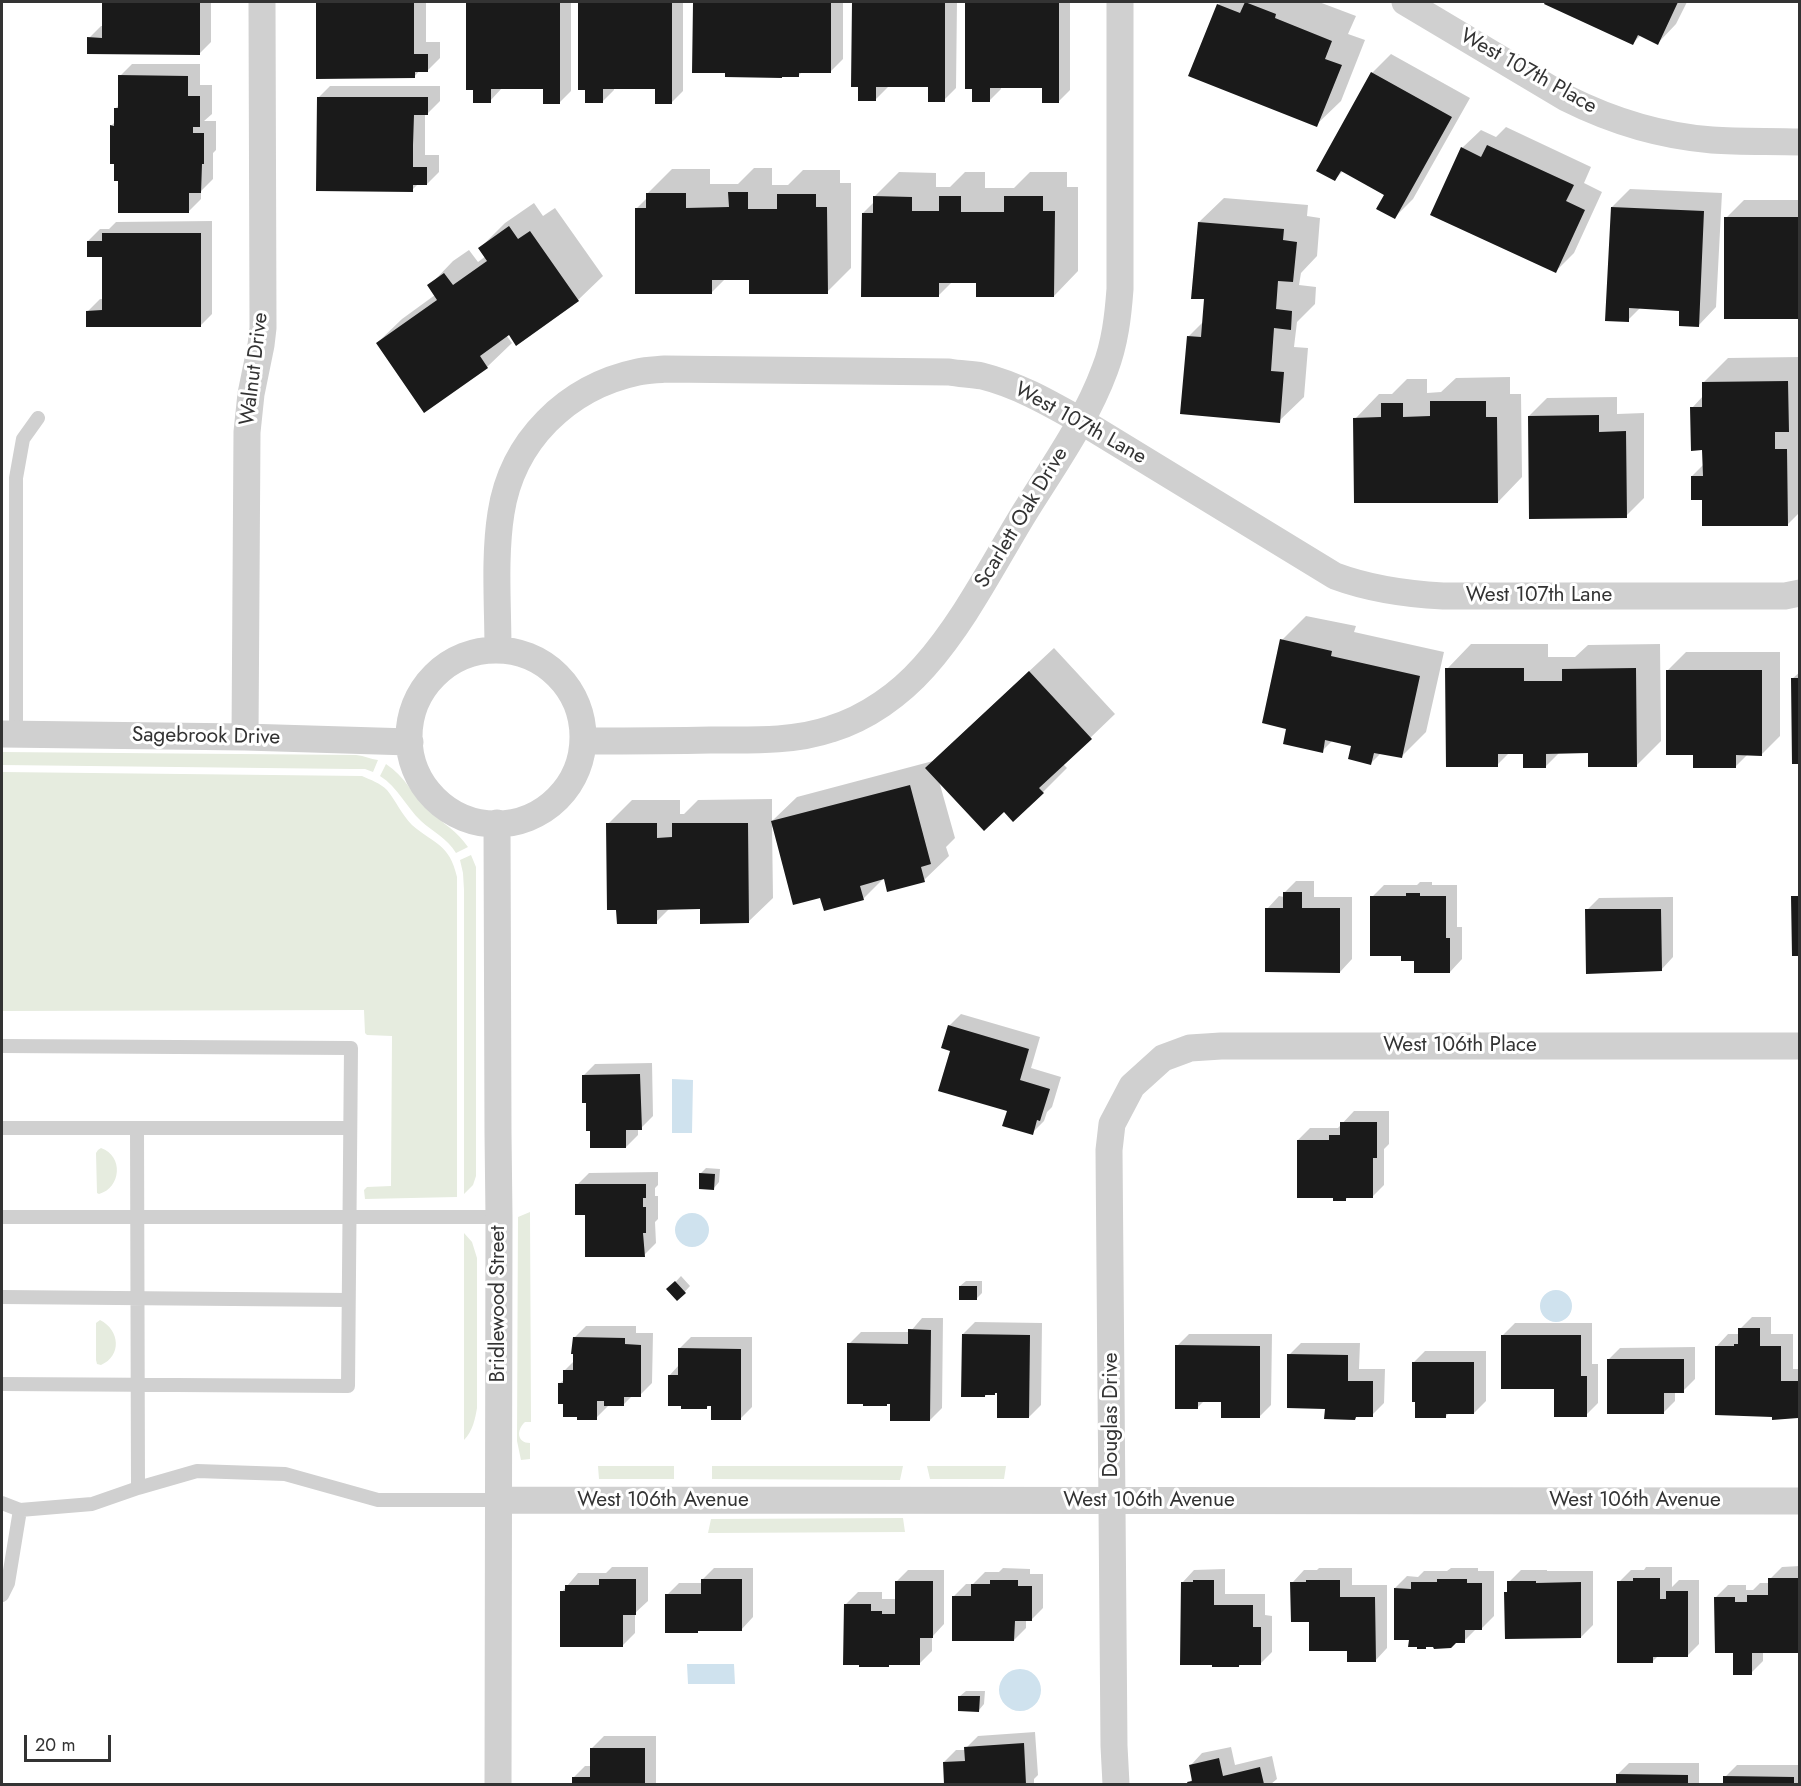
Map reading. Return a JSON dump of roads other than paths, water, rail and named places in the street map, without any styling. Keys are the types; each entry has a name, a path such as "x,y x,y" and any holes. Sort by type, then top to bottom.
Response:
{"street":[{"name":"Walnut Drive","path":"245,737 247,432 262,328 262,2"},
{"name":"Scarlett Oak Drive","path":"583,741 762,740 800,737 832,729 882,704 924,668 958,623 1081,421 1105,369 1116,328 1119,309 1120,2"},
{"name":"West 107th Place","path":"1406,2 1566,98 1618,120 1681,136 1711,140 1800,142"},
{"name":"West 107th Lane","path":"498,650 498,541 501,513 507,487 526,445 540,427 574,399 617,378 639,372 665,369 949,372 980,376 1011,385 1081,421 1313,564 1335,576 1360,585 1396,592 1443,596 1785,596 1800,593"},
{"path":"498,650 532,658 560,678 574,697 578,707 583,741 575,773 557,800 529,817 497,824 465,818 445,807 429,792 414,763 410,742 411,718 420,696 434,677 452,662 486,651 498,650"},
{"name":"Sagebrook Drive","path":"9,734 410,742"},
{"name":"Bridlewood Street","path":"497,824 498,1785"},
{"name":"West 106th Place","path":"1132,1086 1163,1058 1190,1048 1800,1046"},
{"name":"Douglas Drive","path":"1116,1785 1109,1150 1112,1124 1132,1086"},
{"name":"West 106th Avenue","path":"499,1500 1800,1501"}],"lane":[{"path":"9,734 16,478 23,439 38,418"},
{"path":"2,1046 351,1048 348,1386 2,1384"},
{"path":"2,1128 349,1128"},
{"path":"137,1128 138,1488"},
{"path":"2,1217 499,1217"},
{"path":"2,1297 348,1300"},
{"path":"2,1503 20,1510 92,1504 197,1471 285,1474 378,1500 499,1500"},
{"path":"2,1594 8,1583 20,1510"}],"water":[{"path":"672,1079 693,1080 692,1133 672,1133"},
{"path":"692,1213 704,1218 709,1230 704,1242 692,1247 680,1242 675,1230 680,1218"},
{"path":"1556,1290 1567,1295 1572,1306 1567,1317 1556,1322 1545,1317 1540,1306 1545,1295"},
{"path":"687,1664 734,1664 735,1684 688,1684"},
{"path":"1020,1669 1035,1675 1041,1690 1035,1705 1020,1711 1005,1705 999,1690 1005,1675"}]}
